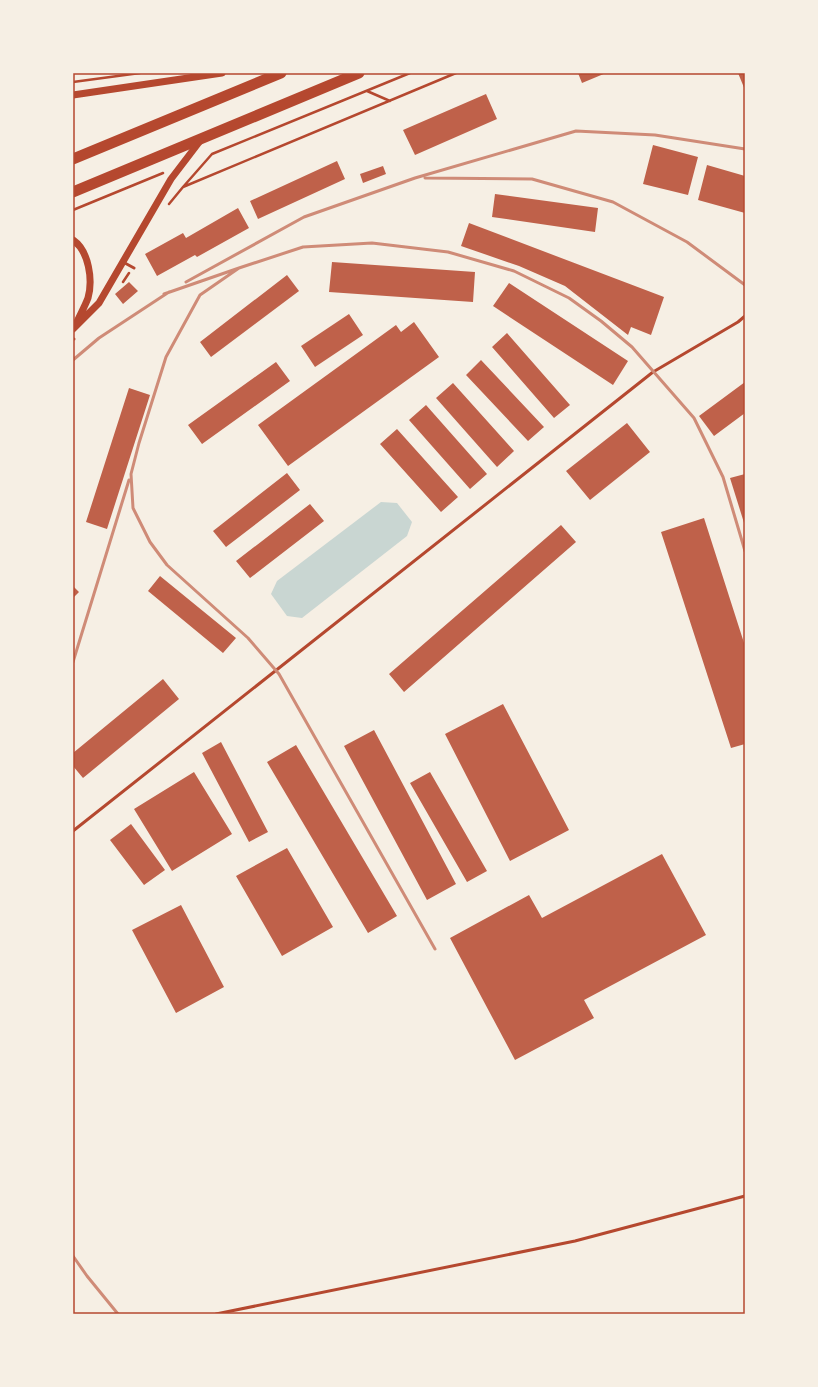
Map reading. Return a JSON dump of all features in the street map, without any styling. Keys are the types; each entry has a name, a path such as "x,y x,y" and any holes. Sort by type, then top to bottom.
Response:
{"highway":[{"path":"73,159 281,73"},
{"path":"73,192 359,73"}],"street":[{"path":"73,95 222,73"},
{"path":"74,328 99,303 171,179 202,139"},
{"path":"73,240 78,244 86,259 89,268 90,282 88,298 74,328"}],"lane":[{"path":"123,262 133,267"},
{"path":"73,831 654,372 738,322 745,316"},
{"path":"216,1314 575,1241 745,1196"}],"path":[{"path":"73,82 140,73"},
{"path":"168,205 212,154 410,73"},
{"path":"183,188 456,73"},
{"path":"367,91 390,101"},
{"path":"73,210 163,173"},
{"path":"126,279 133,267"}],"shaded area":[{"path":"381,502 397,503 412,522 407,536 302,618 287,616 271,594 277,581"}],"building":[{"path":"578,73 606,73 582,83"},
{"path":"738,73 745,73 745,90"},
{"path":"486,94 497,119 415,155 403,130"},
{"path":"653,145 698,157 688,195 643,184"},
{"path":"337,161 345,179 258,219 250,201"},
{"path":"707,165 745,176 745,213 698,200"},
{"path":"383,166 386,174 363,183 360,174"},
{"path":"495,194 598,208 595,232 492,217"},
{"path":"238,208 249,228 197,257 195,255 157,276 145,254 183,233 186,238"},
{"path":"469,223 664,297 651,335 631,327 628,335 565,286 519,266 461,246"},
{"path":"332,262 475,272 473,302 329,292"},
{"path":"287,275 299,291 211,357 200,342"},
{"path":"129,282 138,291 123,304 115,294"},
{"path":"509,283 628,361 613,385 493,306"},
{"path":"349,314 363,335 315,367 301,346"},
{"path":"414,322 439,357 288,466 258,425 396,325 401,332"},
{"path":"507,333 570,405 554,418 492,347"},
{"path":"481,360 544,427 528,441 466,375"},
{"path":"276,362 290,381 202,444 188,425"},
{"path":"745,382 745,413 714,436 699,416"},
{"path":"453,383 514,451 497,467 436,398"},
{"path":"129,388 150,395 107,529 86,522"},
{"path":"426,405 487,474 470,489 409,420"},
{"path":"627,423 650,452 590,500 566,471"},
{"path":"397,429 458,497 441,512 380,444"},
{"path":"287,473 300,490 226,547 213,531"},
{"path":"745,474 745,526 730,478"},
{"path":"310,504 324,521 250,578 236,561"},
{"path":"704,518 745,646 745,744 731,748 661,532"},
{"path":"561,525 576,542 404,692 389,674"},
{"path":"160,576 236,638 223,653 148,591"},
{"path":"73,586 79,592 73,598"},
{"path":"163,679 179,699 83,778 73,766 73,753"},
{"path":"503,704 569,830 510,861 445,734"},
{"path":"374,730 456,884 427,900 344,746"},
{"path":"221,742 268,832 249,842 202,753"},
{"path":"296,745 397,916 368,933 267,762"},
{"path":"194,772 232,834 172,871 134,809"},
{"path":"430,772 487,871 467,882 410,783"},
{"path":"131,824 165,870 144,885 110,840"},
{"path":"287,848 333,927 282,956 236,876"},
{"path":"662,854 706,935 584,1000 594,1018 515,1060 450,938 529,895 542,918"},
{"path":"181,905 224,987 176,1013 132,930"}],"railway":[{"path":"186,282 304,217 415,178 576,131 655,135 745,149"},
{"path":"425,178 532,179 613,202 687,242 745,285"},
{"path":"164,294 303,247 372,243 448,252 514,271 569,298 601,321 632,347 694,418 723,477 745,551"},
{"path":"239,268 200,295 166,357 139,443 131,474 133,508 150,542 167,565 248,638 279,674 435,949"},
{"path":"73,360 99,338 169,292"},
{"path":"73,662 129,480"},
{"path":"73,1256 118,1314"}]}
